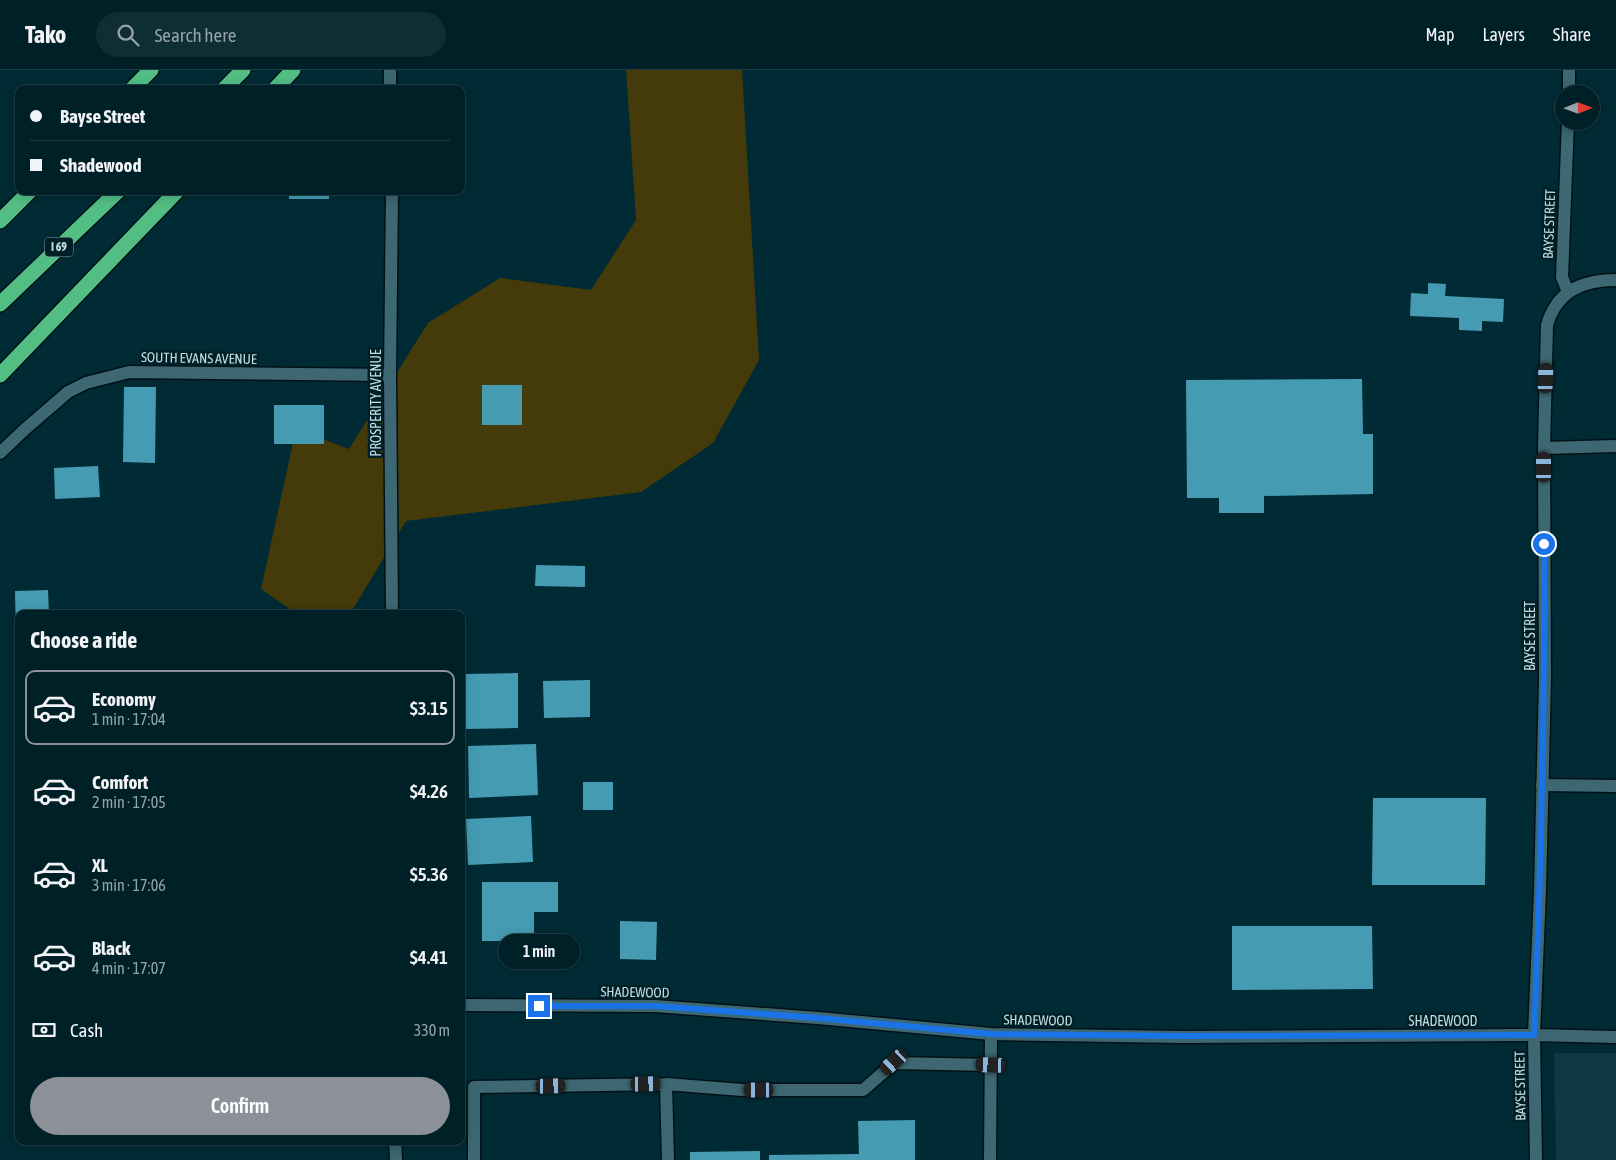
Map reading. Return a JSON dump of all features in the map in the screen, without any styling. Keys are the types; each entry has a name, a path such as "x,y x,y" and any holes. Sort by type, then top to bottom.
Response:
{"highway":[{"path":"136,85 151,70"},
{"path":"228,85 243,70"},
{"path":"279,85 293,70"},
{"path":"0,221 26,195"},
{"name":"I 69","path":"0,304 114,195"},
{"path":"0,375 173,195"}],"street":[{"path":"390,70 390,85"},
{"path":"1569,70 1569,85"},
{"name":"BAYSE STREET","path":"1536,1160 1534,1035 1545,678 1544,448 1547,326 1551,312 1558,301 1568,292 1562,277 1568,130"},
{"name":"PROSPERITY AVENUE","path":"392,195 390,375 392,610"},
{"path":"1568,292 1585,284 1604,280 1616,280"},
{"name":"SOUTH EVANS AVENUE","path":"0,453 68,392 86,383 129,372 390,375"},
{"path":"1544,448 1616,446"},
{"path":"1542,785 1616,786"},
{"name":"SHADEWOOD","path":"465,1005 655,1006 818,1018 991,1034 1174,1036 1534,1035 1616,1037"},
{"path":"990,1160 991,1034"},
{"path":"474,1160 474,1087 666,1084 742,1090 863,1090 894,1062 991,1065"},
{"path":"666,1084 668,1160"},
{"path":"395,1145 396,1160"}],"shaded area":[{"path":"626,70 742,70 759,360 713,443 641,492 406,521 352,610 291,610 261,589 296,429 349,449 428,323 500,278 591,290 636,220"},
{"path":"1554,1053 1616,1053 1616,1160 1556,1160"}],"building":[{"path":"289,195 329,195 329,199 289,199"},
{"path":"1428,283 1446,284 1445,296 1504,299 1503,322 1482,321 1482,331 1459,330 1459,318 1410,316 1411,293 1428,294"},
{"path":"1362,379 1363,434 1373,434 1373,494 1264,496 1264,513 1219,513 1219,498 1187,498 1186,380"},
{"path":"482,385 522,385 522,425 482,425"},
{"path":"124,387 156,387 155,463 123,462"},
{"path":"274,405 324,405 324,444 274,444"},
{"path":"98,466 100,497 55,499 54,468"},
{"path":"536,565 585,566 585,587 535,586"},
{"path":"48,590 49,610 15,610 15,591"},
{"path":"228,609 266,609 266,610"},
{"path":"518,673 518,728 465,729 465,674"},
{"path":"590,680 590,717 544,718 543,681"},
{"path":"536,744 538,795 469,798 468,746"},
{"path":"583,782 613,782 613,810 583,810"},
{"path":"1373,798 1486,798 1485,885 1372,885"},
{"path":"531,816 533,862 468,865 466,819"},
{"path":"482,882 558,882 558,912 534,912 534,941 482,941"},
{"path":"620,921 657,922 656,960 620,959"},
{"path":"1232,926 1372,926 1373,989 1232,990"},
{"path":"915,1120 915,1160 769,1160 769,1155 859,1154 858,1121"},
{"path":"760,1151 760,1160 690,1160 690,1152"}],"route":[{"path":"539,1006 655,1006 818,1018 991,1034 1183,1036 1534,1035 1540,890 1545,678 1544,544"}]}
